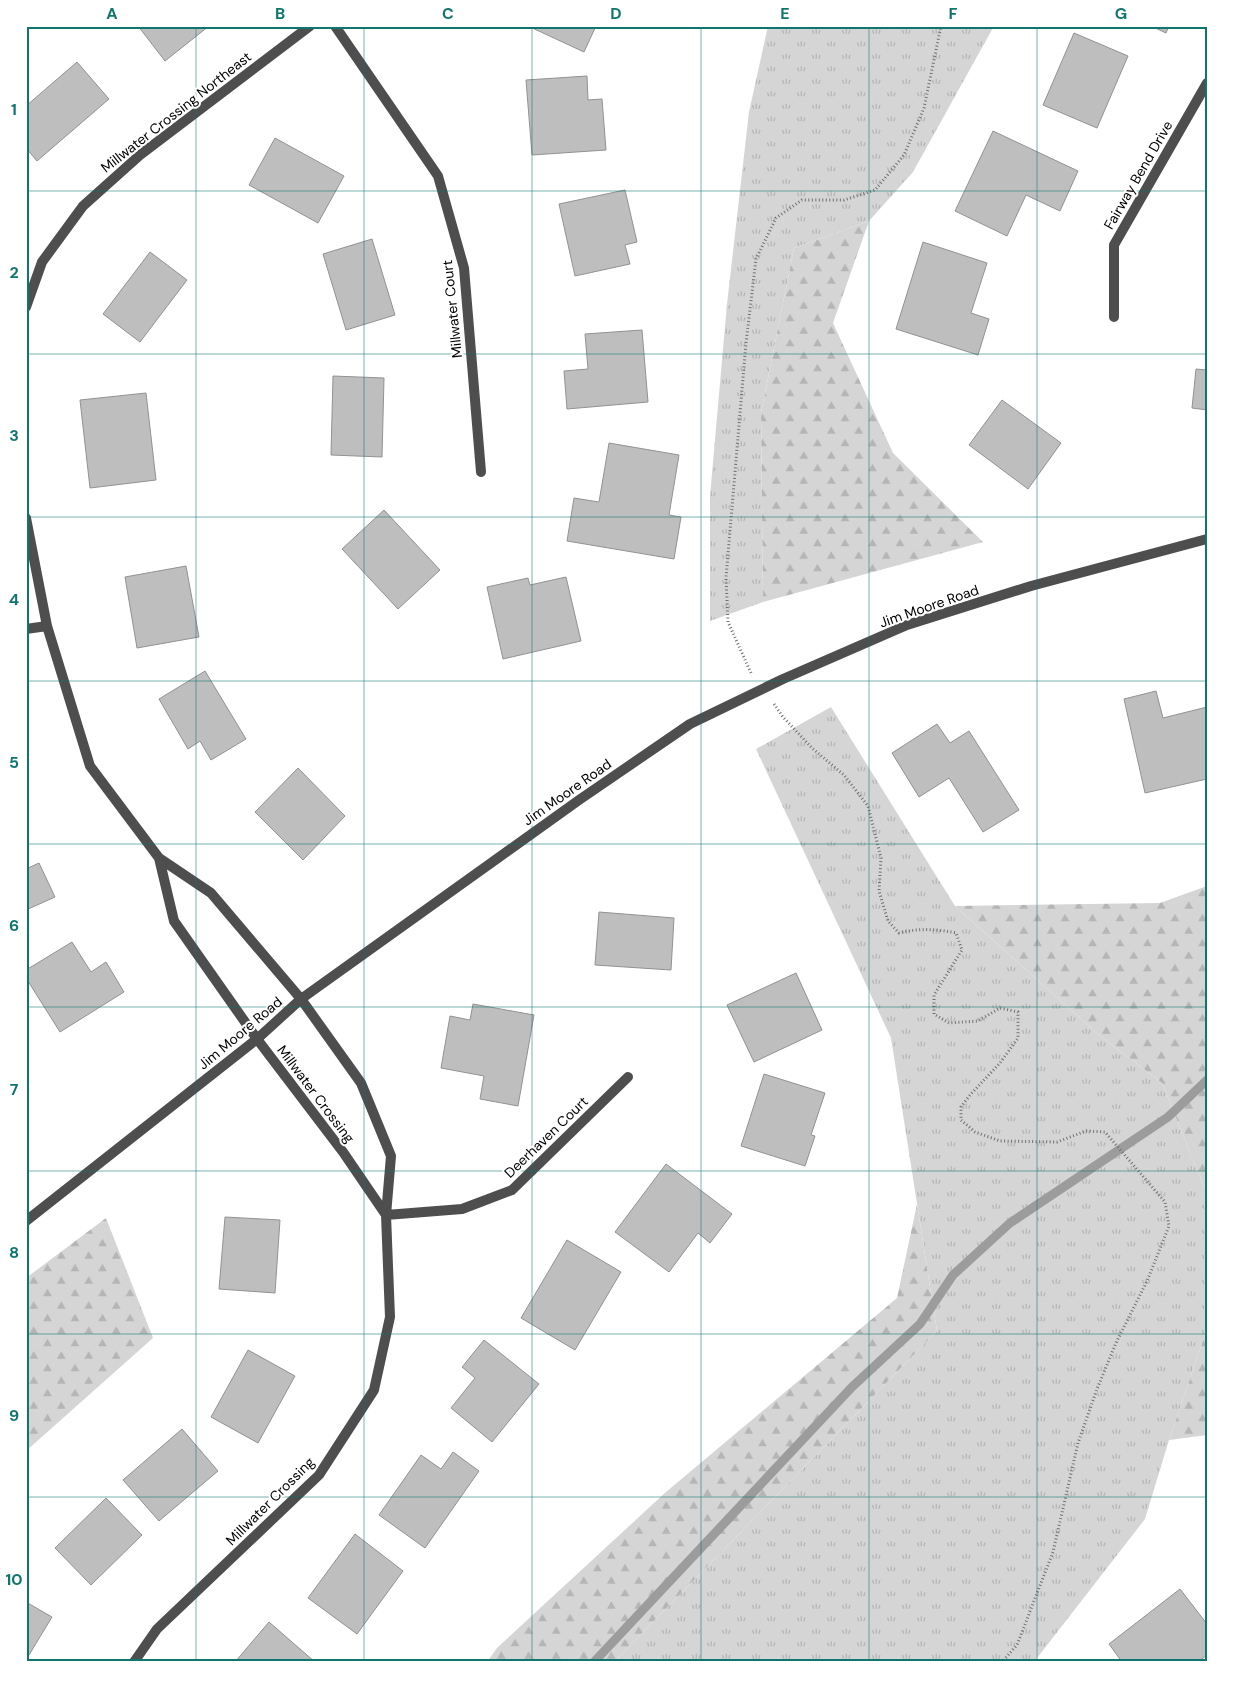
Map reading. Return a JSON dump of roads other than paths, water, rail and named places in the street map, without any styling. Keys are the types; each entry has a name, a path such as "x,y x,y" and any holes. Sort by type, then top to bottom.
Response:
{"street":[{"name":"Millwater Crossing Northeast","path":"26,307 42,262 83,206 140,155 310,26"},
{"name":"Millwater Court","path":"335,26 438,176 464,268 480,472"},
{"name":"Fairway Bend Drive","path":"1114,317 1114,246 1207,83"},
{"path":"26,518 47,626 90,766 158,858 211,893 301,999"},
{"name":"Jim Moore Road","path":"26,1221 257,1039 301,999 571,806 690,724 783,679 907,625 1031,586 1207,539"},
{"path":"26,629 47,626"},
{"path":"158,858 174,921 257,1039"},
{"name":"Millwater Crossing","path":"134,1662 157,1629 319,1475 374,1390 390,1316 386,1215 390,1156 362,1083 301,999"},
{"name":"Millwater Crossing","path":"257,1039 343,1152 386,1215"},
{"name":"Deerhaven Court","path":"386,1215 462,1210 512,1190 628,1077"}],"waterway":[{"path":"594,1662 852,1387 920,1324 953,1275 1010,1223 1168,1117 1207,1080"}]}
